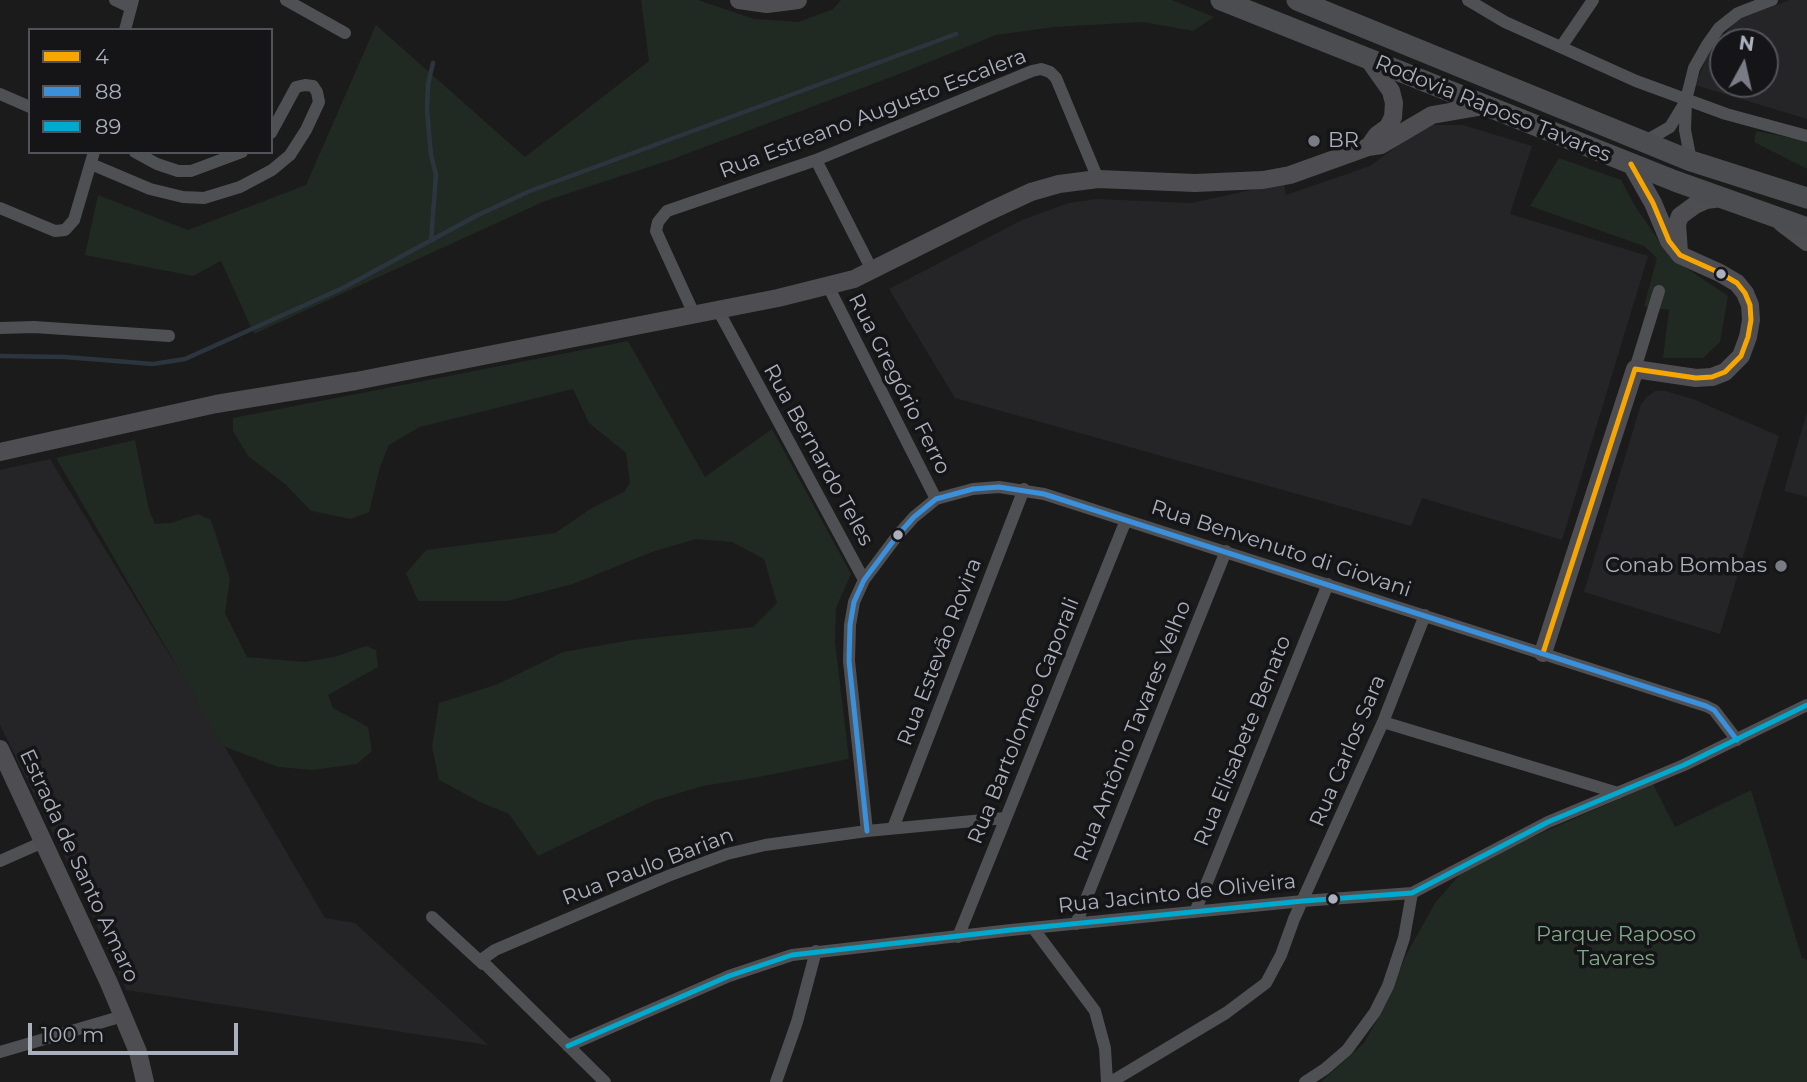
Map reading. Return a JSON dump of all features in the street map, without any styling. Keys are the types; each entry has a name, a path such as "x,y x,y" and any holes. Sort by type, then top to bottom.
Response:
{"highway":[{"name":"Rodovia Raposo Tavares","path":"1221,0 1631,164 1807,228"},
{"name":"Rodovia Raposo Tavares","path":"1297,0 1692,161 1807,198"},
{"path":"1321,0 1348,20"}],"main road":[{"path":"739,0 767,4 798,0"},
{"path":"1368,147 1377,135 1388,127 1393,117 1394,103 1391,92 1369,60"},
{"path":"0,452 216,404 356,381 828,286 872,270 1031,192 1070,182 1098,179 1195,183 1262,180 1322,165 1368,147 1381,145 1432,115 1484,106"},
{"path":"1543,653 1635,369 1696,378 1712,377 1725,372 1741,356 1751,320 1750,305 1737,283 1680,255 1670,241 1631,164"},
{"path":"1680,255 1677,224 1680,216 1706,200 1721,198"},
{"path":"1770,215 1807,242"},
{"name":"Estrada de Santo Amaro","path":"0,749 123,1016 138,1052 145,1082"}],"street":[{"path":"115,0 132,3 126,28"},
{"path":"286,0 345,33"},
{"path":"1468,0 1505,22 1686,100 1807,136"},
{"path":"1561,47 1593,0"},
{"path":"1692,161 1685,130 1686,100 1695,68 1719,28 1738,13 1772,0"},
{"name":"Rua Estreano Augusto Escalera","path":"694,314 656,231 661,217 667,211 816,160 1032,71 1041,69 1056,78 1098,179"},
{"path":"0,208 55,231 65,230 74,220 92,158 150,189 183,197 204,198 240,187 272,170 290,155 319,102 313,86 296,87 273,129"},
{"path":"0,93 28,106"},
{"path":"1644,142 1670,127 1686,100"},
{"path":"139,154 178,171 191,171 237,154"},
{"path":"816,160 872,270"},
{"name":"Rua Gregório Ferro","path":"828,286 936,499"},
{"path":"1635,369 1659,291"},
{"name":"Rua Bernardo Teles","path":"718,310 864,580 854,602 849,662 867,831"},
{"path":"0,328 34,327 169,335"},
{"name":"Rua Benvenuto di Giovani","path":"864,580 897,536 936,499 973,489 1024,489 1226,551 1714,710 1737,740"},
{"name":"Rua Estevão Rovira","path":"893,828 1024,489"},
{"name":"Rua Bartolomeo Caporali","path":"958,937 1126,520"},
{"name":"Rua Antônio Tavares Velho","path":"1076,924 1226,551"},
{"name":"Rua Elisabete Benato","path":"1195,912 1328,584"},
{"name":"Rua Carlos Sara","path":"1109,1082 1226,1013 1266,983 1281,955 1383,722 1425,615"},
{"name":"Rua Jacinto de Oliveira","path":"568,1046 729,976 769,961 816,951 1303,901 1412,894 1548,822 1737,740 1807,705"},
{"path":"1383,722 1618,793"},
{"name":"Rua Paulo Barian","path":"482,962 495,950 667,876 727,855 765,845 867,831 1005,818"},
{"path":"0,861 43,842"},
{"path":"1306,1082 1347,1050 1375,1012 1388,986 1404,938 1412,894"},
{"path":"432,917 605,1082"},
{"path":"1033,928 1095,1011 1105,1048 1109,1082"},
{"path":"776,1082 816,951"},
{"path":"0,1052 123,1016"}],"shaded area":[{"path":"1790,0 1807,0 1807,119 1738,98 1779,98 1779,28 1730,28 1736,20"},
{"path":"1709,54 1709,89 1695,85"},
{"path":"1433,125 1463,125 1532,146 1510,214 1648,256 1562,540 1422,498 1411,526 955,398 889,289 1022,220 1069,203 1097,199 1191,203 1284,183 1286,195 1370,166 1405,140"},
{"path":"1655,391 1693,399 1779,436 1720,634 1584,592 1641,404"},
{"path":"1807,412 1807,497 1784,491"},
{"path":"50,459 205,713 325,918 355,923 488,1045 126,990 78,884 0,725 0,470"}],"green space":[{"path":"641,0 698,0 754,19 799,22 833,9 841,0 1172,0 1214,17 1193,31 1143,22 1054,27 996,35 670,160 545,201 254,334 221,261 193,276 85,255 98,195 188,230 306,185 376,25 525,157 649,61"},
{"path":"1756,131 1807,141 1807,169 1754,142"},
{"path":"1559,158 1621,180 1635,206 1670,257 1728,296 1720,342 1703,358 1663,358 1669,310 1644,306 1657,258 1644,246 1530,206"},
{"path":"628,341 705,477 772,429 851,574 836,608 835,642 849,759 703,786 653,801 538,856 509,814 439,780 432,747 439,703 498,684 563,652 632,640 753,627 777,603 764,559 732,542 696,539 652,552 573,584 507,601 418,601 406,573 426,550 555,533 592,508 624,492 630,483 626,453 589,423 573,389 420,427 389,445 380,467 369,512 351,519 311,511 285,484 248,456 233,431 233,418"},
{"path":"135,440 149,510 155,524 171,523 198,514 211,520 230,579 225,613 247,657 305,662 334,657 366,646 376,650 378,667 328,695 333,708 368,727 372,751 357,764 312,770 278,767 223,746 56,458"},
{"name":"Parque Raposo Tavares","path":"1653,784 1675,827 1751,790 1802,958 1807,960 1807,1082 1321,1082 1364,1043 1386,1004 1406,955 1435,903 1462,872 1512,846"}],"waterway":[{"path":"0,356 65,357 153,364 185,359 343,288 476,216 530,191 956,34"},
{"path":"431,241 436,175 431,155 427,110 428,84 433,63"}],"transit line":[{"name":"4","path":"1543,653 1635,369 1696,378 1712,377 1725,372 1741,356 1748,337 1750,305 1745,293 1737,283 1720,273 1680,255 1669,241 1653,203 1631,164"},
{"name":"88","path":"867,831 849,661 854,602 864,580 914,517 936,499 973,489 999,487 1044,494 1706,706 1714,710 1737,740"},
{"name":"89","path":"568,1046 729,976 792,955 1011,930 1412,893 1548,822 1684,765 1807,705"}],"place":[{"name":"BR","path":"1314,141"},
{"name":"Conab Bombas","path":"1781,566"}]}
